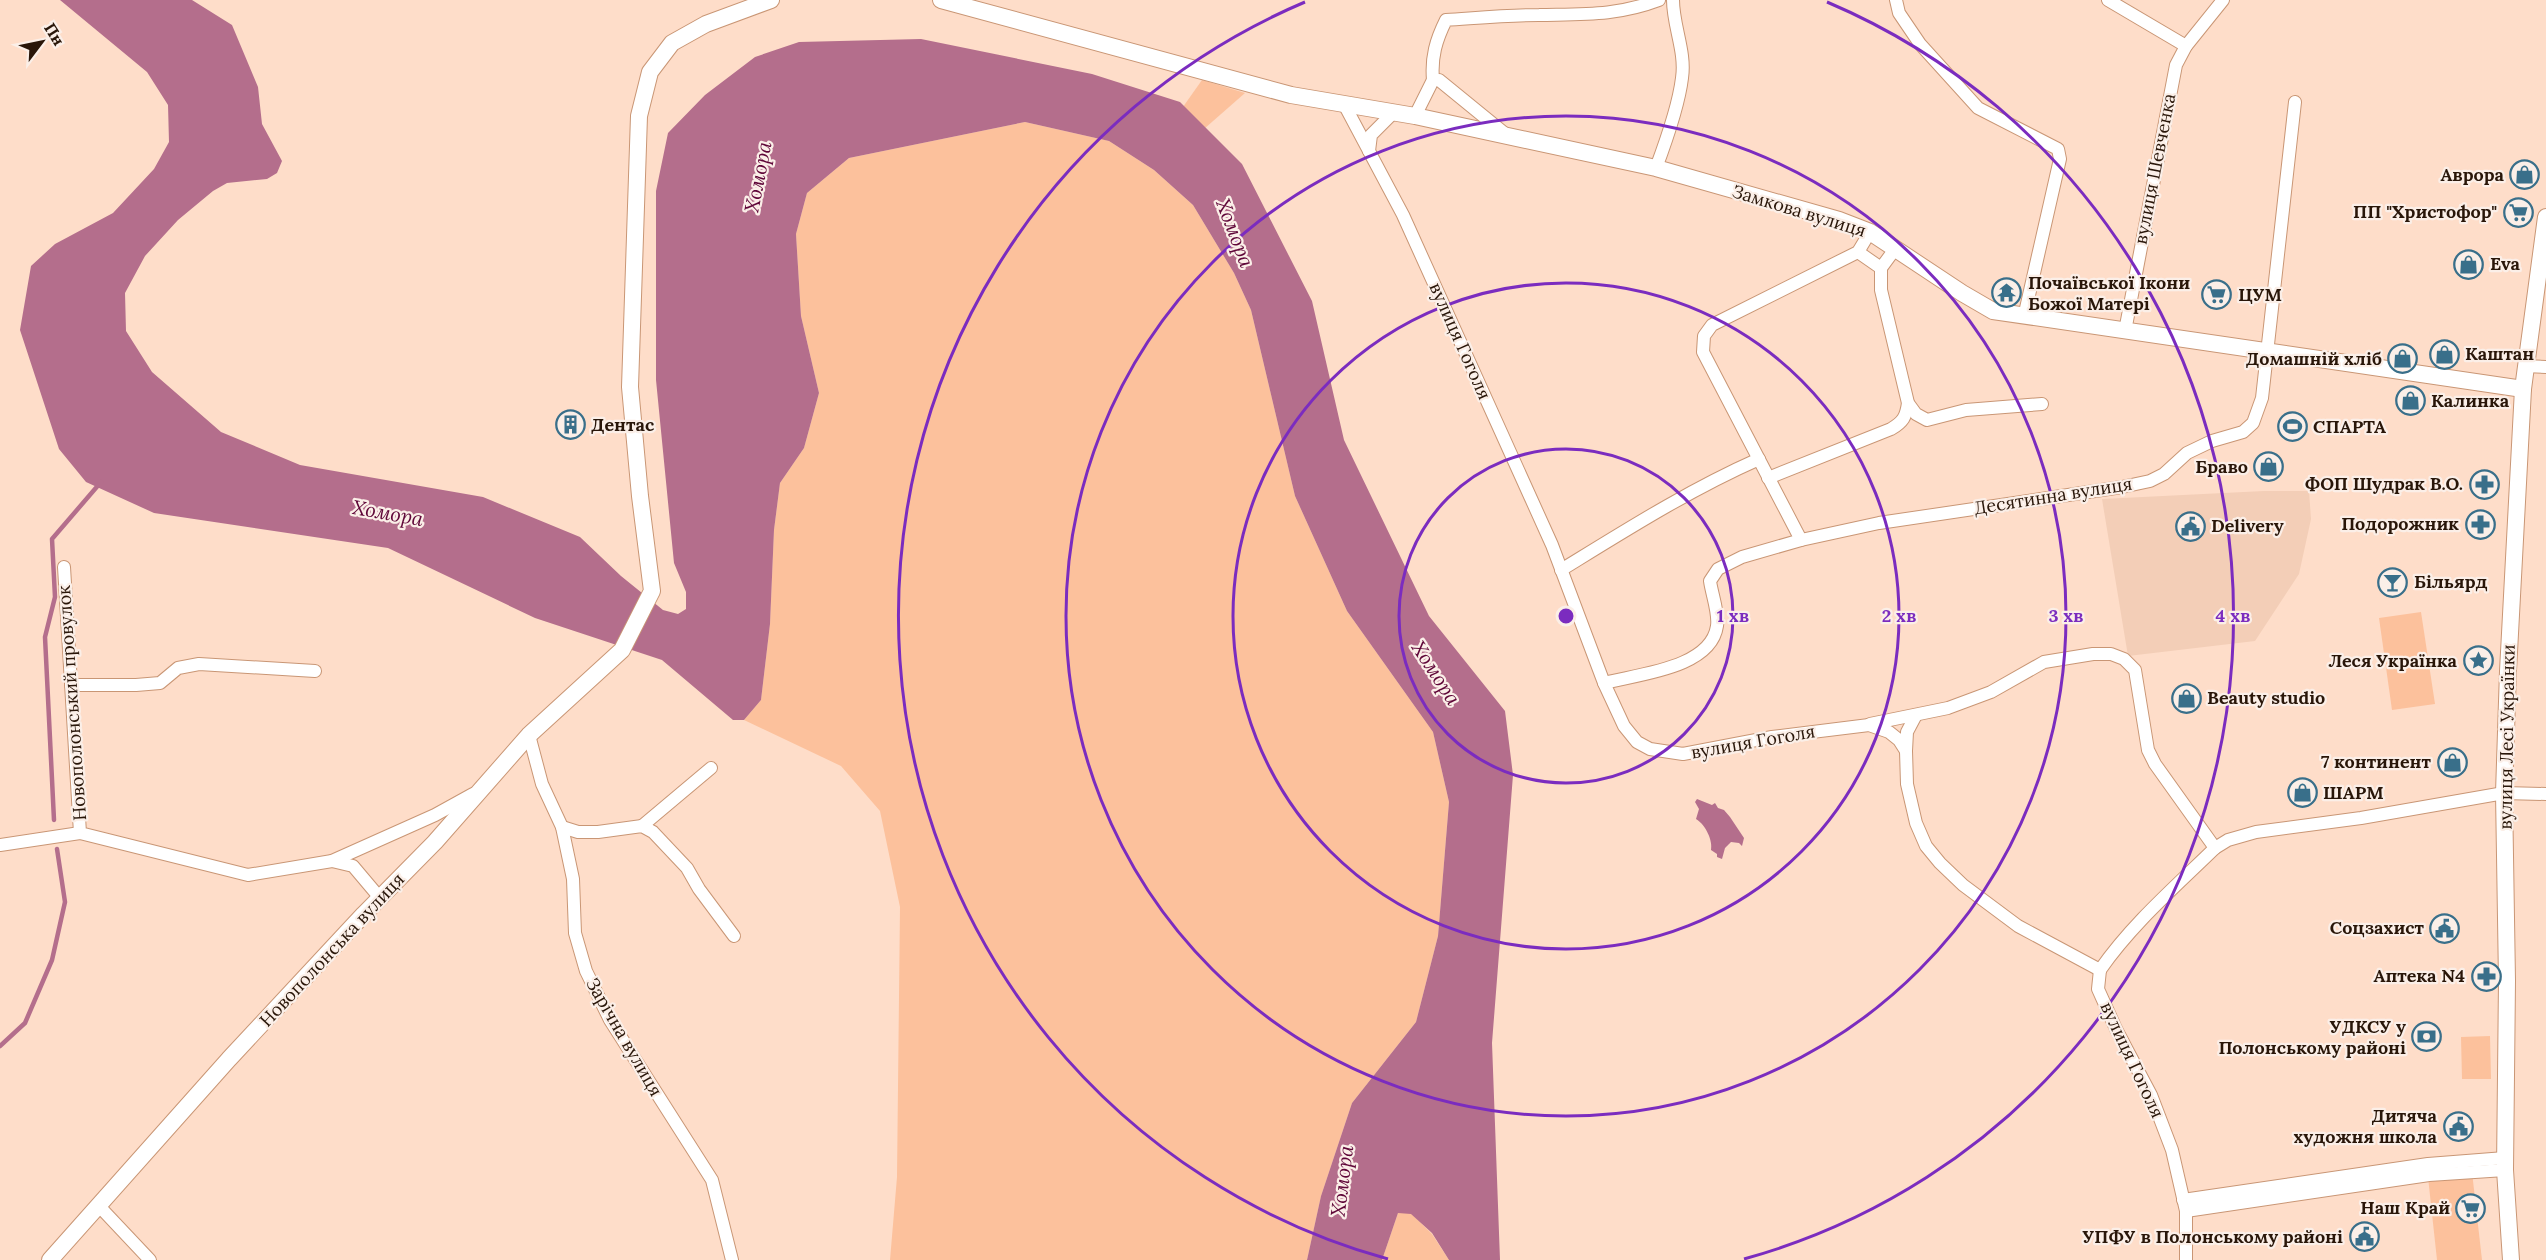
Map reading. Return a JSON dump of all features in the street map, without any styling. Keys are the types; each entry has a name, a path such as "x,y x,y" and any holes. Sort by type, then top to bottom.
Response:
{"street":[{"name":"Новополонська вулиця","path":"50,1260 229,1059 435,842 529,735 622,650 652,591 630,387 639,116 650,72 672,43 706,24 771,0"},
{"name":"Замкова вулиця","path":"941,0 958,2 1291,95 1415,116 1656,168 1839,220 1870,232 1993,311 2523,389"},
{"path":"1415,116 1433,80 1431,64 1437,39 1446,20 1539,15 1592,15 1635,9 1659,0"},
{"path":"1656,168 1682,78 1681,46 1673,0"},
{"path":"1896,0 1899,13 1920,44 1978,108 2058,149 2060,159 2024,317"},
{"path":"2108,0 2186,46"},
{"name":"вулиця Шевченка","path":"2125,331 2176,64 2186,46 2222,0"},
{"path":"1433,80 1438,80 1509,138"},
{"path":"2267,352 2295,102"},
{"name":"вулиця Гоголя","path":"1344,104 1403,215 1561,570 1604,683 1624,726 1637,742 1660,752 1683,754 1772,737 1869,724 1948,708 1991,692 2044,662 2093,654 2111,654 2124,659 2135,670 2148,750 2155,764 2215,848"},
{"path":"1369,150 1371,135 1394,112"},
{"name":"вулиця Лесі Українки","path":"2511,1260 2505,1164 2507,981 2504,793 2508,671 2523,389 2546,217"},
{"path":"1801,540 1703,352 1704,336 1712,326 1858,252 1870,232"},
{"path":"1768,478 1891,429 1902,423 1906,416 1908,403 1881,290 1881,268 1895,249"},
{"path":"1858,252 1881,268"},
{"name":"Десятинна вулиця","path":"1604,683 1668,668 1705,652 1714,640 1718,624 1710,581 1718,568 1742,557 1801,540 1879,523 2150,481 2164,474 2187,453 2212,441 2243,432 2253,423 2262,398 2267,352"},
{"path":"2525,366 2546,367"},
{"path":"1908,403 1916,414 1927,420"},
{"path":"1891,429 1966,410 2042,404"},
{"path":"1561,570 1665,506 1708,482 1759,459"},
{"name":"Новополонський провулок","path":"64,567 80,833 248,875 332,861 435,815 477,792 501,766"},
{"path":"71,685 160,683 178,668 199,664 315,671"},
{"path":"1916,715 1907,732 1907,784 1916,824 1926,846 1963,885 2018,926 2100,969 2112,952 2145,917 2215,848 2228,840 2256,832 2361,818 2504,793 2546,794"},
{"path":"1869,724 1889,732 1899,740 1906,751"},
{"name":"Зарічна вулиця","path":"529,735 542,784 562,827 573,879 575,933 586,971 610,1020 712,1180 732,1260"},
{"path":"562,827 578,832 598,832 642,826 711,768"},
{"path":"642,826 653,832 687,868 699,889 734,936"},
{"path":"0,845 80,833"},
{"path":"332,861 353,866 380,898"},
{"name":"вулиця Гоголя","path":"2100,969 2098,988 2116,1029 2151,1095 2172,1150 2184,1206 2186,1260"},
{"path":"2184,1206 2428,1164 2505,1164"},
{"path":"99,1206 150,1260"}],"shaded area":[{"path":"1202,80 1245,93 1196,136 1178,114"},
{"path":"1025,122 1109,141 1154,170 1193,205 1234,273 1251,310 1295,496 1347,611 1433,732 1449,802 1438,936 1416,1022 1352,1103 1321,1196 1307,1260 890,1260 897,1177 900,907 880,811 841,766 744,720 761,700 770,624 774,530 780,483 804,448 819,393 801,316 796,234 807,193 849,158"},
{"path":"2309,491 2311,519 2299,574 2255,641 2128,656 2102,499"},
{"path":"2421,612 2435,704 2392,710 2379,618"},
{"path":"2490,1036 2491,1079 2462,1079 2461,1037"},
{"path":"2472,1172 2482,1260 2437,1260 2428,1177"},
{"path":"1398,1213 1411,1213 1432,1234 1449,1260 1382,1260"}],"water":[{"name":"Хомора","path":"60,0 192,0 232,25 258,87 262,124 282,161 277,173 267,179 227,183 213,191 178,220 145,256 125,293 126,331 152,372 221,432 300,465 483,497 580,537 621,576 663,610 678,614 686,609 686,592 674,563 656,380 656,191 668,133 705,95 755,57 799,42 921,39 1092,74 1180,102 1242,164 1312,301 1344,440 1429,616 1505,711 1513,775 1492,1043 1500,1260 1449,1260 1432,1233 1411,1214 1398,1213 1382,1260 1307,1260 1321,1196 1352,1103 1416,1022 1438,936 1449,802 1433,732 1347,611 1295,496 1251,310 1234,273 1193,205 1154,170 1109,141 1025,122 849,158 807,193 796,234 801,316 819,393 804,448 780,483 774,530 770,624 761,700 744,720 733,720 662,660 535,618 388,548 154,513 86,482 59,449 20,330 31,266 55,244 113,213 154,169 169,142 168,105 147,72"},
{"path":"1697,799 1712,805 1715,803 1718,808 1724,810 1744,838 1742,846 1731,842 1725,848 1722,859 1717,857 1717,854 1711,850 1711,842 1706,829 1696,819 1699,809 1695,802"}],"waterway":[{"path":"54,820 45,637 55,597 52,539 101,482"},
{"path":"0,1046 25,1023 52,960 65,902 57,849"}],"place":[{"name":"Аврора","path":"2525,175"},
{"name":"ПП \"Христофор\"","path":"2518,212"},
{"name":"Eva","path":"2469,264"},
{"name":"Почаївської Ікони Божої Матері","path":"2007,293"},
{"name":"ЦУМ","path":"2217,295"},
{"name":"Каштан","path":"2444,354"},
{"name":"Домашній хліб","path":"2403,359"},
{"name":"Калинка","path":"2410,401"},
{"name":"Дентас","path":"570,425"},
{"name":"СПАРТА","path":"2292,427"},
{"name":"Браво","path":"2269,467"},
{"name":"ФОП Шудрак В.О.","path":"2484,484"},
{"name":"Подорожник","path":"2480,524"},
{"name":"Delivery","path":"2190,526"},
{"name":"Більярд","path":"2393,582"},
{"name":"Леся Українка","path":"2478,661"},
{"name":"Beauty studio","path":"2186,698"},
{"name":"7 континент","path":"2452,762"},
{"name":"ШАРМ","path":"2302,793"},
{"name":"Соцзахист","path":"2445,928"},
{"name":"Аптека N4","path":"2486,976"},
{"name":"УДКСУ у Полонському районi","path":"2427,1037"},
{"name":"Дитяча художня школа","path":"2458,1126"},
{"name":"Наш Край","path":"2471,1208"},
{"name":"УПФУ в Полонському районі","path":"2364,1237"}]}
